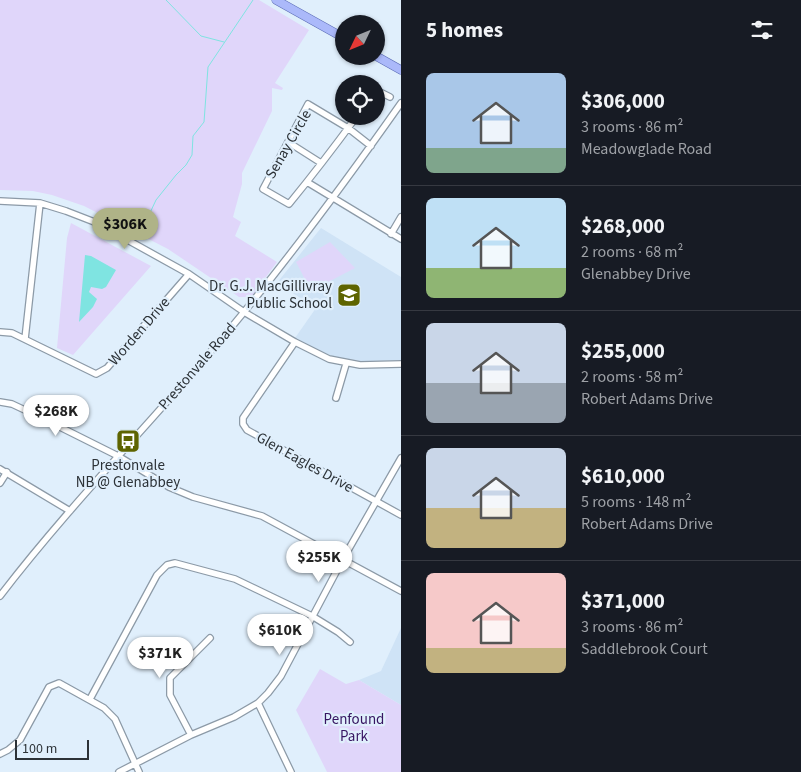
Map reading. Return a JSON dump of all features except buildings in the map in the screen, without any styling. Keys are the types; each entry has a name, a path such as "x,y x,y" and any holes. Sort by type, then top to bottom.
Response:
{"main road":[{"path":"276,0 335,33"},
{"path":"385,61 401,70"}],"street":[{"path":"385,94 390,97"},
{"name":"Senay Circle","path":"348,128 288,204 263,189 308,104 348,128 370,146"},
{"name":"Prestonvale Road","path":"0,596 70,511 244,312 332,198 401,104"},
{"path":"288,142 321,163"},
{"path":"307,182 401,239"},
{"path":"0,201 40,204 66,211 97,224 189,274 244,312 295,342 329,359 346,364 383,366 401,364"},
{"path":"25,339 40,204"},
{"path":"391,234 401,217"},
{"name":"Worden Drive","path":"0,332 12,333 96,374 106,368 189,274"},
{"name":"Glen Eagles Drive","path":"295,342 243,418 243,424 247,430 376,501"},
{"path":"336,398 346,364"},
{"path":"0,402 12,404 118,456 170,487 193,497 262,516 401,591"},
{"path":"119,772 191,735 234,718 258,703 281,676 343,559 401,458"},
{"path":"0,469 70,511"},
{"path":"0,483 7,472"},
{"path":"376,501 401,515"},
{"path":"90,699 157,575 167,565 175,563 235,579 312,616 350,642"},
{"path":"191,735 170,695 170,678 210,638"},
{"path":"0,754 20,740 49,687 59,683 90,699 104,708 115,719 139,772"},
{"path":"258,703 291,772"}],"shaded area":[{"name":"Dr. G.J. MacGillivray Public School","path":"321,228 401,277 401,360 357,362 335,357 295,338 316,308 277,283"},
{"path":"85,255 91,256 116,270 106,287 102,289 91,287 89,292 97,299 93,307 79,322"},
{"path":"401,628 401,705 359,680 381,671"}],"green space":[{"path":"0,0 259,0 309,30 275,83 283,88 282,90 272,88 272,111 242,173 242,184 233,217 241,222 235,236 277,262 251,297 239,297 168,249 84,206 52,195 33,191 0,190"},
{"path":"71,223 151,266 73,355 57,348 67,238"},
{"path":"330,242 355,268 311,291 296,262"},
{"name":"Penfound Park","path":"320,669 346,684 359,680 401,705 401,772 327,772 296,710"}],"waterway":[{"path":"166,0 201,36 224,42"},
{"path":"147,233 149,215 156,200 186,165 192,155 193,136 204,122 208,67 253,0"}],"place":[{"name":"Dr. G.J. MacGillivray Public School","path":"349,295"},
{"name":"Prestonvale NB @ Glenabbey","path":"128,441"}]}
